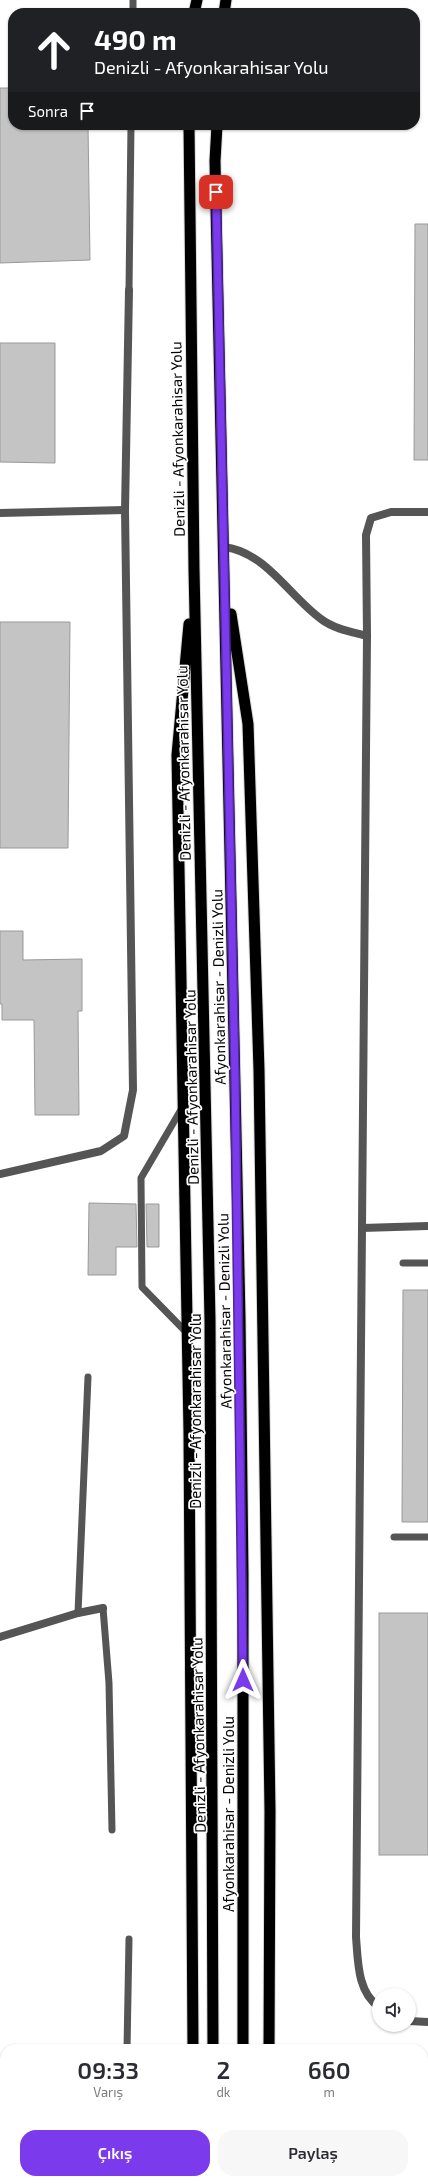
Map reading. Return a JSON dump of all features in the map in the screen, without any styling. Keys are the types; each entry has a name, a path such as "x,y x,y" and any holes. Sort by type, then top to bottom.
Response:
{"highway":[{"name":"Denizli - Afyonkarahisar Yolu","path":"190,130 194,569 210,1313 213,2044"},
{"path":"217,130 216,162 224,572 248,724 259,1070 270,1811 269,2044"},
{"path":"193,2044 187,1333 177,755 194,569"},
{"name":"Afyonkarahisar - Denizli Yolu","path":"224,572 243,1574 243,2044"}],"street":[{"path":"0,1174 101,1151 124,1136 133,1090 125,510 129,290"},
{"path":"0,513 125,510"},
{"path":"372,1999 360,1978 356,1937 367,636 366,535 371,518 391,512 428,512"},
{"path":"224,546 240,550 254,557 321,619 335,627 367,636"},
{"path":"362,1228 428,1226"},
{"path":"0,1637 78,1613 103,1608"},
{"path":"416,2022 428,2022"}],"lane":[{"path":"129,290 131,130"},
{"path":"183,1106 141,1178 142,1287 187,1333"},
{"path":"403,1263 428,1262"},
{"path":"78,1613 88,1377"},
{"path":"394,1537 428,1537"},
{"path":"103,1608 108,1683 112,1830"},
{"path":"127,2044 129,1939"}],"building":[{"path":"0,88 8,88 8,130 88,130 90,260 0,263"},
{"path":"415,224 428,224 428,460 414,460"},
{"path":"0,343 55,343 55,463 0,462"},
{"path":"0,622 70,622 68,848 0,848"},
{"path":"0,931 23,931 23,960 82,959 82,1011 78,1011 79,1115 35,1115 34,1020 2,1020 2,1004 0,1004"},
{"path":"89,1203 136,1204 137,1247 116,1247 116,1275 88,1275"},
{"path":"146,1204 159,1204 159,1247 147,1247"},
{"path":"403,1290 428,1290 428,1522 402,1522"},
{"path":"379,1613 428,1613 428,1855 379,1855"}],"route":[{"path":"216,192 240,1318 243,1680"}]}
